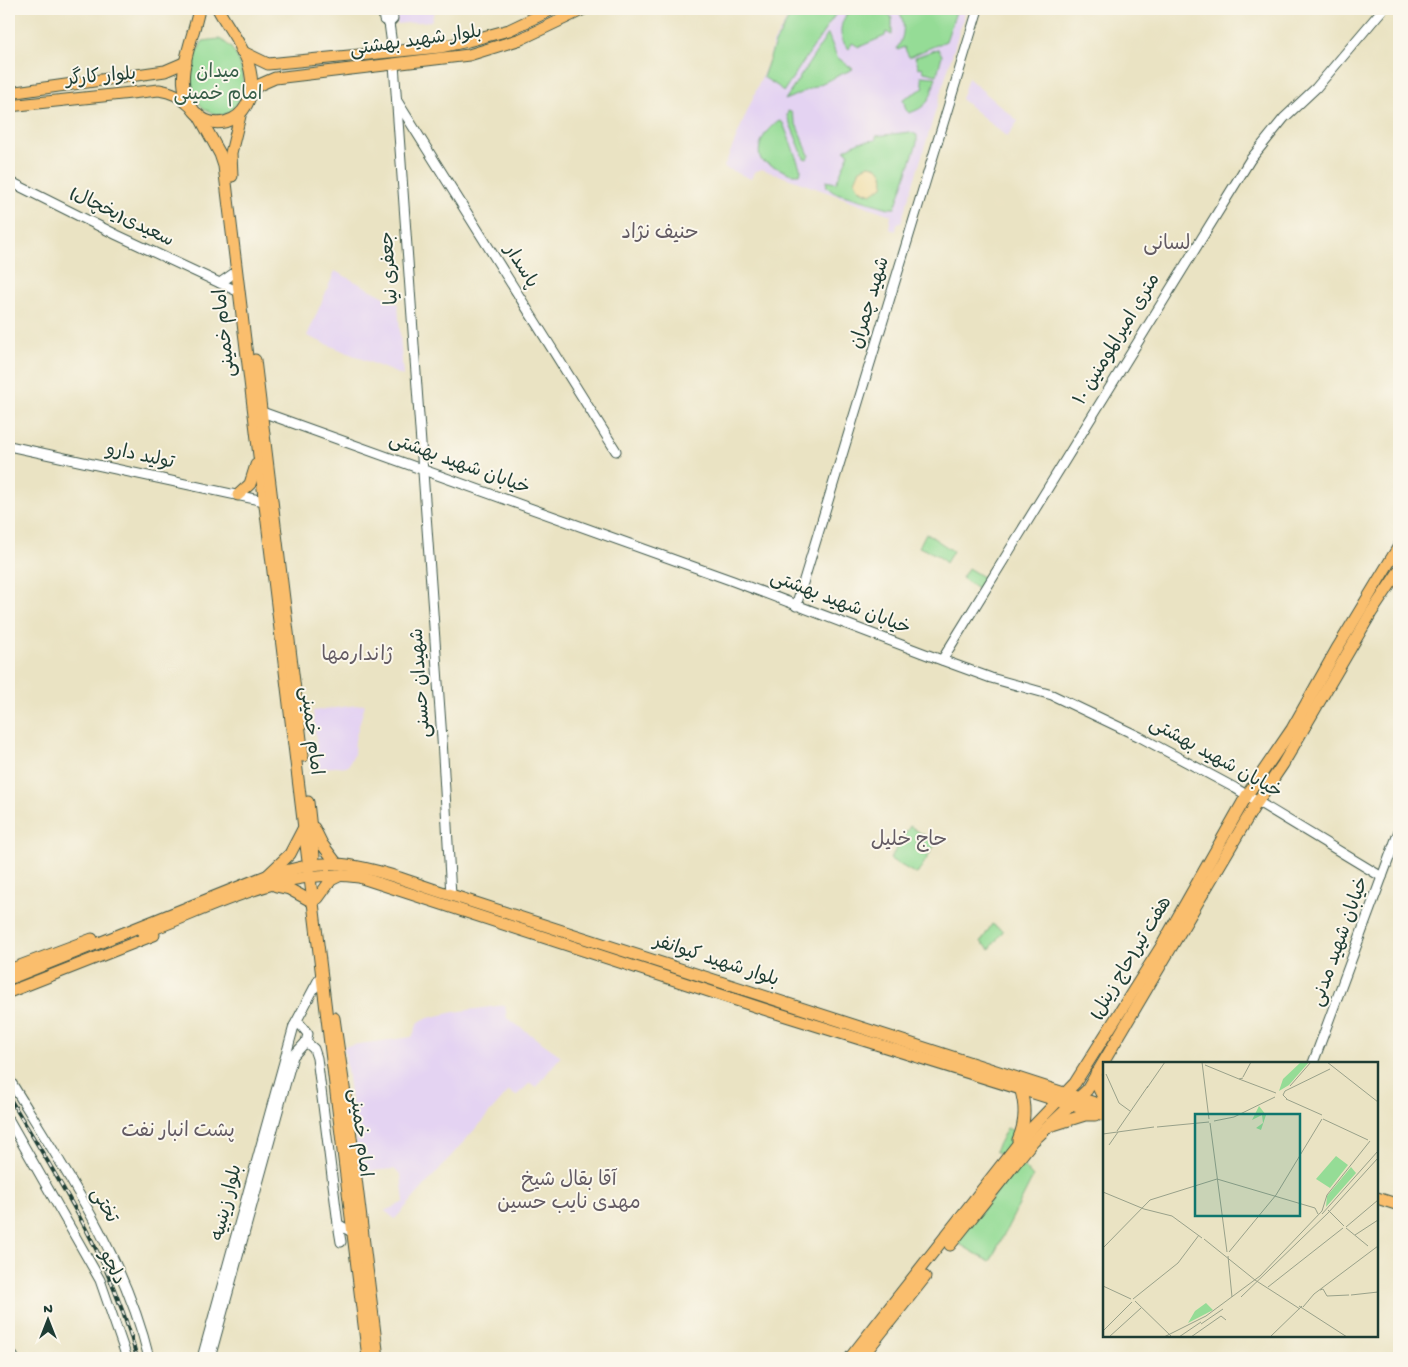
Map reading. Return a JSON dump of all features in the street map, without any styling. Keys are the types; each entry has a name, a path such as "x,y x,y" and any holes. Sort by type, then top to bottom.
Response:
{"main road":[{"path":"199,9 195,32 186,62 184,88 195,111 209,122 221,124 240,116 250,93 250,70 218,9"},
{"name":"بلوار شهید بهشتی","path":"250,93 259,85 272,79 393,58 492,35 529,21 553,9"},
{"name":"بلوار شهید بهشتی","path":"268,64 393,58 421,61 469,55 496,48 584,9"},
{"path":"241,51 268,64 265,72 272,79"},
{"name":"بلوار کارگر","path":"9,93 127,78 165,71 186,62"},
{"path":"127,78 137,80 141,85 130,92"},
{"name":"بلوار کارگر","path":"9,106 130,92 168,91 182,97 195,111"},
{"name":"امام خمینی","path":"195,111 226,154 230,166 257,413 307,825 321,975 368,1358"},
{"name":"امام خمینی","path":"240,116 226,154 224,166 257,413 258,456 307,825"},
{"path":"238,495 250,484 258,456"},
{"name":"هفت تیر(حاج زینل)","path":"861,1358 1029,1138 1076,1083 1161,947 1247,795 1292,728 1399,546"},
{"name":"هفت تیر(حاج زینل)","path":"850,1358 1015,1148 1049,1127 1075,1101 1096,1073 1258,801 1283,764 1371,613 1399,571"},
{"path":"9,990 49,968 269,880 290,854 307,825 340,869 315,899 269,880"},
{"name":"بلوار شهید کیوانفر","path":"269,880 312,872 362,868 451,895 1063,1097 1103,1112"},
{"name":"بلوار شهید کیوانفر","path":"340,869 451,909 1020,1088 1063,1097"},
{"path":"451,895 451,909"},
{"name":"امام خمینی","path":"315,899 350,1129 378,1358"},
{"path":"9,970 139,921 169,919"},
{"path":"9,990 156,934 169,919"},
{"path":"9,979 49,968"},
{"path":"1096,1073 1097,1085 1103,1097"},
{"path":"1015,1148 1025,1121 1024,1103 1020,1088"},
{"path":"1049,1127 1085,1115 1103,1112"},
{"path":"1378,1190 1399,1197"},
{"path":"1378,1198 1399,1204"}],"street":[{"path":"383,9 384,20 389,23 392,19 392,9"},
{"name":"شهید چمران","path":"796,606 978,9"},
{"name":"۱۰ متری امیرالمومنین","path":"942,660 1250,160 1284,118 1316,88 1383,9"},
{"name":"جعفری نیا","path":"389,23 423,470"},
{"path":"394,80 406,67 421,61"},
{"name":"پاسدار","path":"396,101 616,451"},
{"name":"سعیدی(یخچال)","path":"9,181 240,292"},
{"path":"220,283 237,271"},
{"name":"خیابان شهید بهشتی","path":"257,413 733,581 991,678 1052,695 1140,737 1258,801 1382,877"},
{"name":"تولید دارو","path":"9,446 264,501"},
{"name":"شهیدان حسنی","path":"423,470 451,895"},
{"name":"خیابان شهید مدنی","path":"1313,1062 1399,831"},
{"name":"بلوار زینبیه","path":"202,1358 294,1026 321,975"},
{"path":"294,1026 300,1024 305,1028 308,1034 306,1042 314,1049 317,1058 341,1242"},
{"name":"بلوار زینبیه","path":"210,1358 293,1056 306,1042"},
{"name":"تختی","path":"9,1079 92,1219 125,1282 142,1329 149,1358"},
{"name":"دلجو","path":"9,1120 100,1280 127,1358"},
{"path":"338,1224 353,1233"},
{"path":"9,1349 14,1358"}],"shaded area":[{"path":"396,9 436,9 431,21 397,24"},
{"path":"793,9 966,9 921,159 901,222 897,224 896,231 889,229 891,215 762,169 754,172 751,179 724,167 769,59 773,43"},
{"path":"968,78 1018,121 1007,137 961,99"},
{"path":"335,271 398,304 403,376 307,336"},
{"path":"365,704 355,740 354,754 348,766 319,768 313,711"},
{"path":"505,1005 507,1018 561,1056 536,1087 530,1083 516,1096 509,1091 395,1219 385,1211 404,1202 401,1175 394,1169 360,1172 344,1046 412,1037 418,1023 424,1019 454,1012"}],"green space":[{"path":"794,9 839,9 783,92 779,87 763,77 775,43"},
{"path":"852,9 885,10 892,18 892,35 886,32 885,36 859,47 852,43 849,49 842,39 841,28 845,17"},
{"path":"897,9 957,9 946,41 909,57 904,47 898,50 897,48 902,39 903,23"},
{"path":"828,34 837,57 853,69 785,100"},
{"name":"میدان امام خمینی","path":"219,39 228,45 235,54 243,77 239,100 233,109 223,115 211,112 201,106 195,97 192,86 192,74 197,51 203,41"},
{"path":"938,49 942,55 937,75 924,72 922,67 919,68 915,57"},
{"path":"921,76 936,77 926,104 909,113 906,110 903,99 924,88"},
{"path":"788,111 791,112 809,155 807,159 804,158 787,116"},
{"path":"780,121 783,123 801,170 800,174 791,174 762,161 760,156 759,150 763,138 775,123"},
{"path":"910,132 917,135 917,143 895,208 833,192 827,187 826,181 836,183 849,153 844,150 859,142 876,140 876,136","holes":["868,165 881,170 884,176 867,194 859,189 855,181 864,166"]},
{"path":"926,533 953,551 946,563 937,555 919,547"},
{"path":"968,568 986,579 979,590 962,578"},
{"path":"910,826 936,843 916,874 890,859"},
{"path":"992,924 1003,931 990,949 981,942"},
{"path":"1007,1128 1018,1133 1003,1156 995,1151"},
{"path":"1020,1163 1033,1177 990,1262 956,1242"}],"sand":[{"path":"869,165 877,167 882,172 884,178 883,186 871,194 859,189 855,181 860,169"}],"railway":[{"path":"9,1097 65,1191 99,1255 127,1323 137,1358"}],"district":[{"name":"حنیف نژاد","path":"660,234"},
{"name":"لسانی","path":"1167,245"},
{"name":"ژاندارمها","path":"357,656"},
{"name":"حاج خلیل","path":"909,841"},
{"name":"پشت انبار نفت","path":"178,1132"},
{"name":"آقا بقال شیخ مهدی نایب حسین","path":"569,1192"}]}
